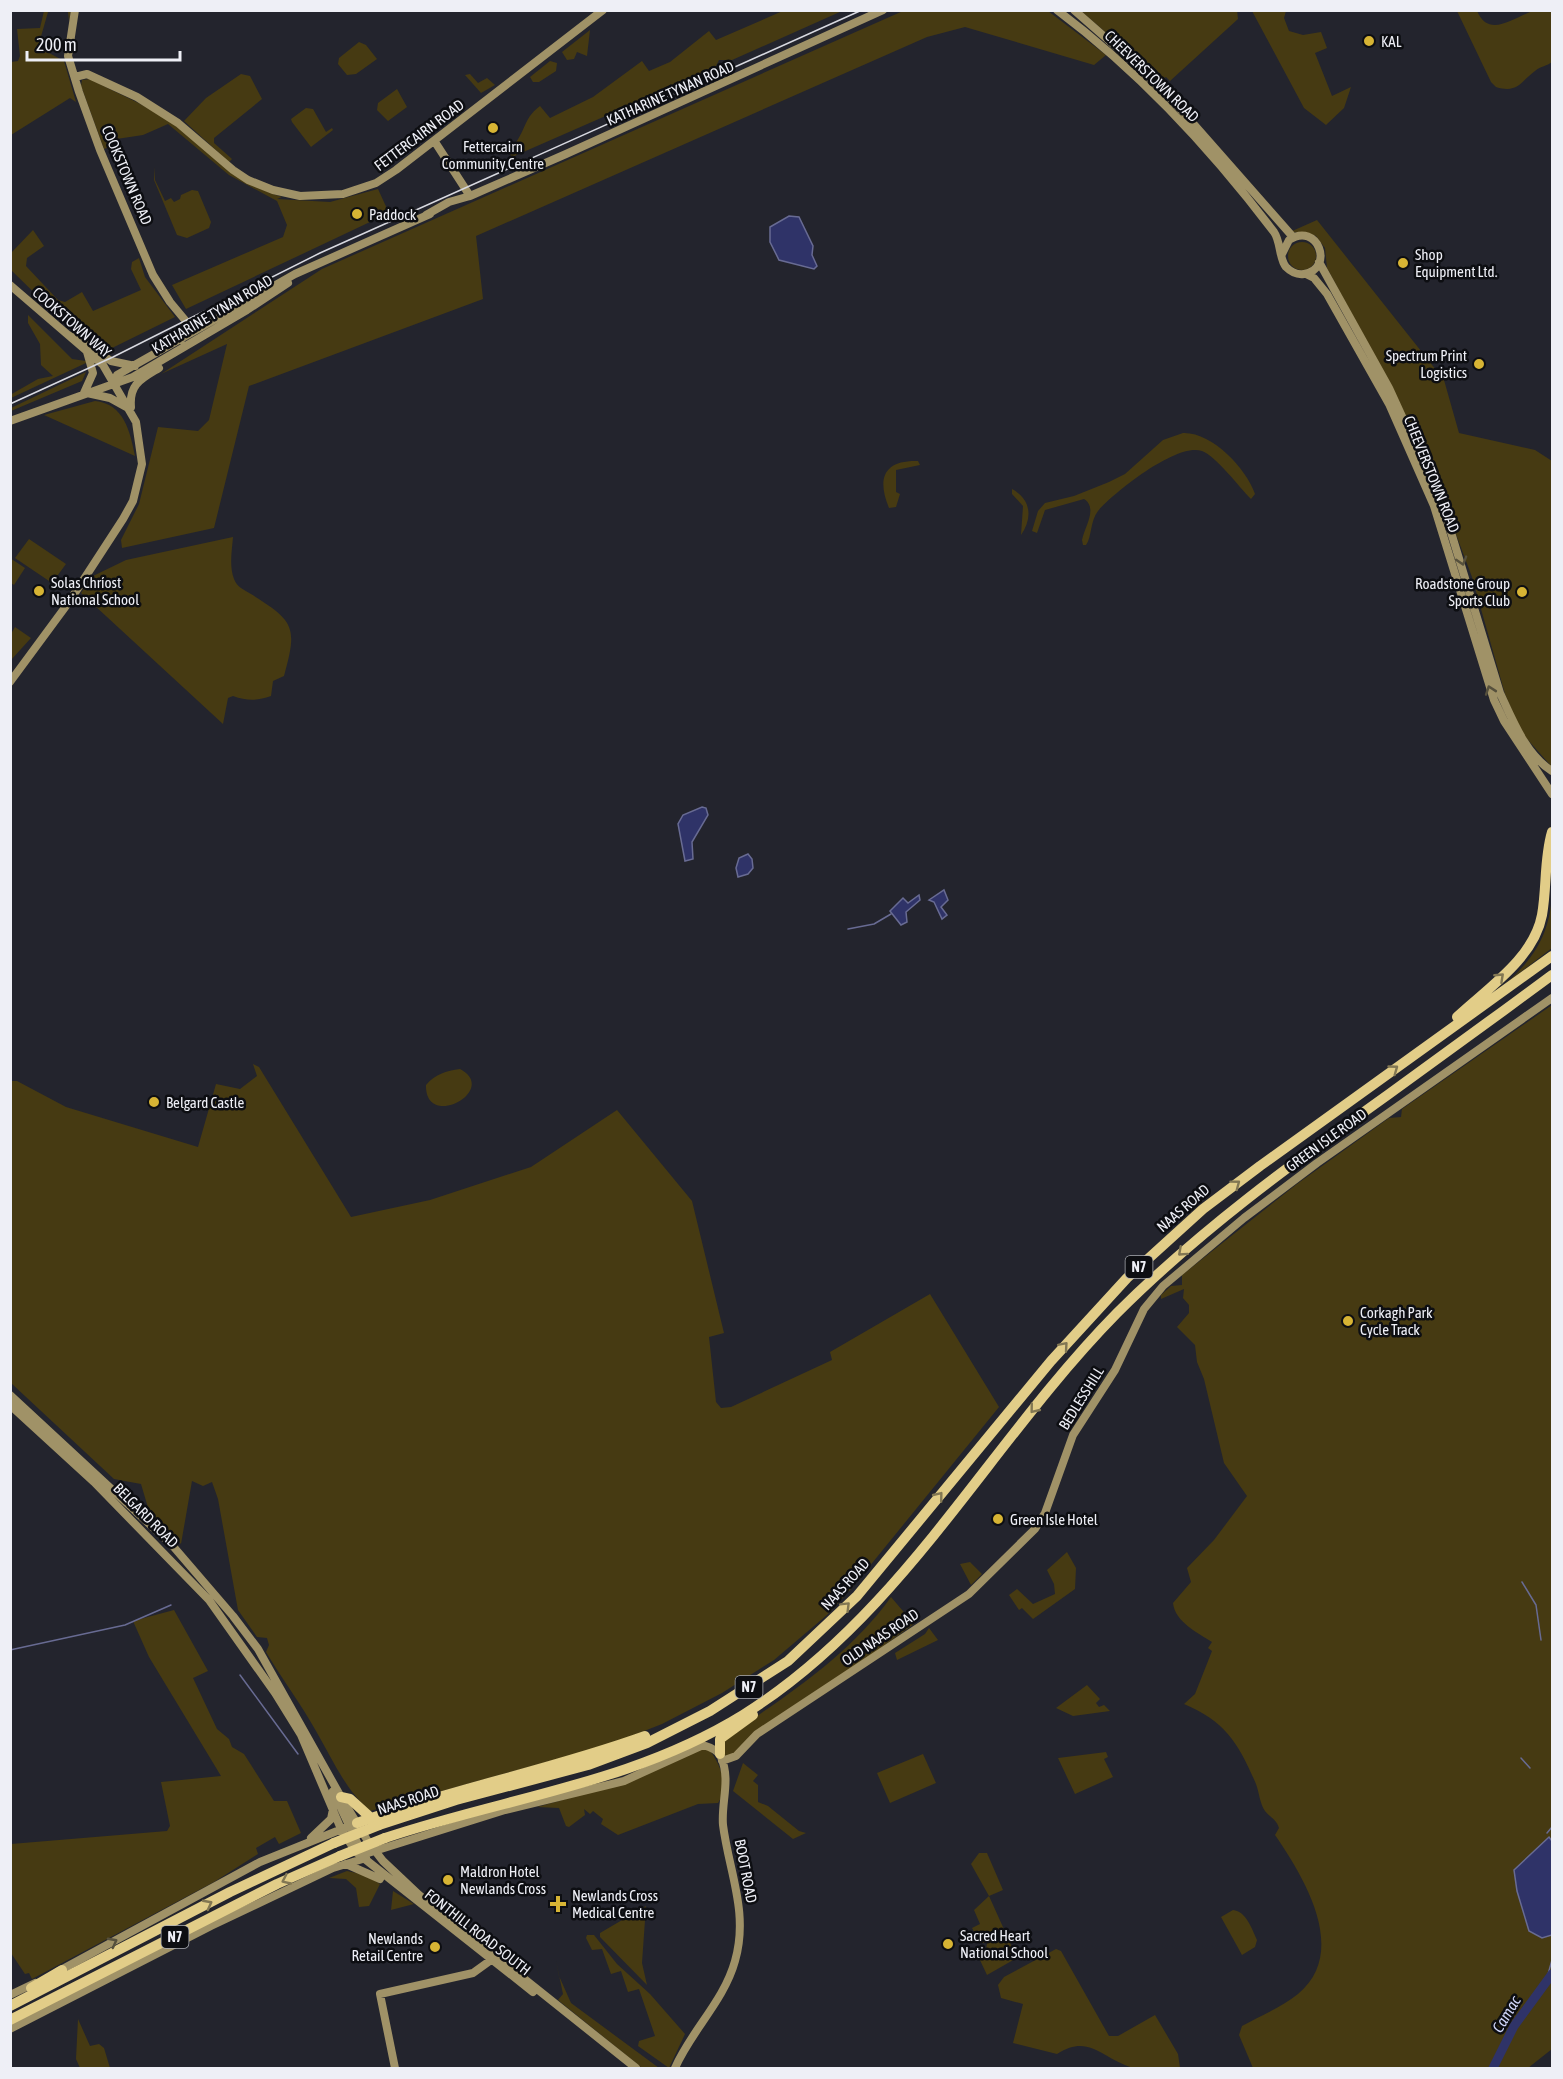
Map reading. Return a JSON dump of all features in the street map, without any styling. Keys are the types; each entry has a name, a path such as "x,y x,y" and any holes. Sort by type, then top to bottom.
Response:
{"highway":[{"name":"N7","path":"1427,1046 1521,957 1530,945 1542,916 1546,855 1552,832"},
{"name":"NAAS ROAD","path":"10,2003 375,1821 588,1765 647,1743 710,1712 788,1661 856,1596 1051,1361 1134,1271 1203,1209 1552,956"},
{"name":"NAAS ROAD","path":"10,2020 278,1884 354,1858 385,1838 467,1812 603,1779 676,1750 723,1726 801,1675 870,1611 1064,1373 1150,1281 1239,1203 1552,975"},
{"name":"N7","path":"1467,1036 1552,982"},
{"path":"721,1758 720,1739 781,1696 801,1675"},
{"path":"549,1799 645,1769 701,1741 723,1726"},
{"path":"341,1797 351,1799 375,1821"},
{"path":"354,1824 375,1821"},
{"path":"10,2003 62,1970"},
{"path":"10,2028 38,2013"}],"main road":[{"name":"COOKSTOWN ROAD","path":"75,10 68,56 100,150 153,275 185,320"},
{"name":"FETTERCAIRN ROAD","path":"75,77 91,76 137,97 178,123 248,180 285,194 312,197 360,190 383,179 435,142 603,10"},
{"name":"KATHARINE TYNAN ROAD","path":"114,382 117,375 182,344 206,324 266,289 320,262 426,215 450,201 468,196 883,10"},
{"name":"CHEEVERSTOWN ROAD","path":"1057,10 1123,64 1179,118 1274,232 1287,268 1314,278 1327,294 1389,404 1434,506 1494,700 1509,729 1552,794"},
{"name":"CHEEVERSTOWN ROAD","path":"1074,10 1159,86 1293,237 1306,236 1317,243 1320,249 1319,262 1389,388 1439,496 1462,561 1500,693 1511,717 1532,751 1552,771"},
{"path":"435,142 468,196"},
{"path":"1282,254 1285,244 1293,237"},
{"name":"KATHARINE TYNAN ROAD","path":"10,421 114,382 122,382 320,262"},
{"path":"1306,274 1319,262"},
{"name":"COOKSTOWN WAY","path":"10,285 100,360 114,382"},
{"path":"132,411 132,390 136,382 174,360 182,344 185,320"},
{"name":"KATHARINE TYNAN ROAD","path":"185,320 198,325 206,324"},
{"path":"63,330 84,339 111,361 135,366"},
{"path":"86,350 93,373 84,393 110,398 132,411"},
{"path":"10,682 95,563 133,501 142,464 138,428 132,411 114,382"},
{"name":"GREEN ISLE ROAD","path":"1136,1327 1144,1309 1163,1286 1244,1218 1412,1094 1552,998"},
{"name":"BEDLESSHILL","path":"1041,1520 1073,1435 1115,1370 1136,1327"},
{"name":"BELGARD ROAD","path":"10,1395 172,1545 233,1616 258,1649 322,1761 354,1824 376,1852"},
{"name":"BELGARD ROAD","path":"10,1406 94,1482 186,1575 225,1622 275,1693"},
{"name":"OLD NAAS ROAD","path":"721,1758 736,1756 757,1734 969,1594 1041,1520"},
{"name":"BELGARD ROAD","path":"233,1616 249,1648 248,1657"},
{"name":"BELGARD ROAD","path":"258,1649 258,1661 301,1735 354,1858"},
{"path":"376,1852 399,1842 549,1799 624,1781 703,1745 721,1758"},
{"name":"BOOT ROAD","path":"675,2068 687,2042 729,1978 739,1946 739,1897 723,1823 727,1783 721,1758"},
{"path":"322,1761 337,1801 354,1824 354,1858 364,1869 402,1890"},
{"path":"308,1841 331,1819 332,1806"},
{"path":"10,1995 62,1970 260,1862 354,1824"},
{"path":"354,1858 389,1849 399,1842"},
{"path":"388,1865 386,1857 389,1849"},
{"name":"FONTHILL ROAD SOUTH","path":"376,1852 427,1901 636,2068"},
{"name":"FONTHILL ROAD SOUTH","path":"354,1858 402,1890 491,1960 578,2022"},
{"name":"NAAS ROAD","path":"38,2013 211,1926 354,1858"},
{"path":"395,2068 380,1994 473,1973 491,1960"}],"shaded area":[{"path":"785,10 842,11 732,60 719,60 715,68 512,157 508,151 518,139 534,111 540,106 550,118 593,97 642,61 649,71 670,62 709,31 716,40"},
{"path":"1237,10 1238,19 1170,81 1166,77 1161,80 1081,11"},
{"path":"1537,10 1552,11 1552,62 1537,69 1514,88 1496,87 1491,82 1457,11 1477,11 1482,20 1496,25"},
{"path":"44,11 71,11 69,21 68,12 48,12 38,47 64,61 76,102 70,98 11,135 11,62 18,61 20,56 17,29 40,28"},
{"path":"903,11 1048,11 1106,55 1094,65 965,27 927,37 476,236 483,299 249,386 214,528 122,548 121,540 139,504 158,427 198,431 209,420 227,344 161,374 322,269"},
{"path":"1252,11 1286,11 1284,18 1289,31 1303,35 1321,32 1327,48 1315,53 1332,96 1351,87 1344,108 1326,125 1304,108"},
{"path":"590,30 587,56 577,52 574,59 567,60 562,52"},
{"path":"359,42 366,45 377,59 356,74 347,75 338,64 339,58"},
{"path":"550,61 557,63 556,71 539,82 533,82 530,77"},
{"path":"241,74 250,76 262,99 214,138 214,143 232,159 229,162 184,121 206,98"},
{"path":"470,74 478,83 487,78 495,85 481,93 465,75"},
{"path":"90,79 158,114 249,183 282,197 277,199 330,202 378,189 389,213 186,309 172,285 283,237 287,225 277,201 229,175 168,124 143,135 110,140 112,146 104,149 81,86 82,80"},
{"path":"397,89 407,107 388,121 377,110 378,103"},
{"path":"306,108 313,109 326,132 332,128 333,130 311,147 291,119"},
{"path":"154,167 155,180 165,201 171,198 174,202 180,199 181,195 192,190 198,191 211,222 209,228 187,238 177,235 154,180"},
{"path":"789,216 799,217 813,246 812,255 817,266 814,269 779,260 770,242 770,227"},
{"path":"1317,220 1444,380 1459,433 1535,450 1552,461 1552,767 1521,732 1505,694 1472,577 1433,473 1381,368 1327,268 1325,248 1316,236 1290,232"},
{"path":"33,230 44,246 27,258 26,266 58,300 65,302 82,292 93,311 141,290 131,269 132,262 139,258 145,277 175,317 106,351 89,335 55,313 11,270 11,253"},
{"path":"1302,242 1312,246 1316,256 1312,266 1302,270 1292,266 1288,256 1292,246"},
{"path":"28,315 72,359 86,361 86,363 11,398 10,395 38,379 53,376 41,365 40,344 28,323"},
{"path":"86,372 82,381 11,411 11,408"},
{"path":"95,401 113,407 119,413 128,428 135,456 44,415"},
{"path":"1183,433 1205,438 1226,453 1251,484 1255,494 1251,499 1208,454 1191,450 1162,461 1117,493 1095,515 1086,545 1083,545 1082,540 1090,507 1084,499 1045,510 1037,533 1032,531 1038,511 1045,503 1074,496 1125,474 1163,440"},
{"path":"918,461 920,465 896,470 896,492 900,494 896,507 889,508 884,488 886,473 897,464"},
{"path":"1012,489 1023,498 1028,509 1027,522 1021,535 1023,506 1012,494"},
{"path":"233,537 231,563 235,582 284,619 289,626 291,646 284,676 273,681 271,696 252,700 233,696 228,698 223,724 81,593 93,576 126,560"},
{"path":"29,539 66,564 52,583 15,558"},
{"path":"10,558 25,568 14,585 11,583"},
{"path":"15,627 31,638 11,660 11,634"},
{"path":"702,807 706,808 708,815 692,842 693,859 685,861 678,824 683,815"},
{"path":"748,854 752,859 753,868 748,874 738,877 736,868 739,858"},
{"path":"944,890 948,900 941,907 947,915 942,919 934,902 929,900"},
{"path":"1552,891 1552,948 1505,984 1533,954 1545,932"},
{"path":"919,895 920,900 906,912 907,922 901,925 890,911 903,898 908,903"},
{"path":"1552,1005 1552,2049 1528,2068 1253,2068 1239,2035 1242,2026 1292,1999 1313,1977 1320,1957 1321,1936 1308,1892 1298,1871 1275,1835 1279,1828 1278,1825 1263,1808 1256,1784 1237,1746 1229,1735 1210,1718 1184,1704 1195,1694 1212,1651 1208,1648 1212,1642 1194,1631 1178,1616 1173,1603 1191,1582 1187,1568 1214,1540 1247,1496 1224,1463 1204,1379 1197,1362 1195,1345 1177,1327 1189,1313 1189,1305 1183,1298 1184,1289 1161,1299 1161,1295 1171,1286 1182,1285 1182,1275 1297,1184 1389,1118 1401,1117 1402,1109"},
{"path":"253,1064 259,1067 351,1217 430,1200 531,1167 617,1110 692,1201 724,1333 709,1337 716,1402 721,1408 731,1407 832,1360 830,1352 930,1294 999,1407 851,1589 827,1615 774,1660 722,1693 662,1724 611,1744 370,1811 346,1783 266,1652 269,1645 267,1638 257,1637 238,1610 218,1499 212,1482 203,1486 192,1481 181,1544 149,1511 141,1484 114,1479 11,1383 10,1081 17,1081 66,1107 198,1147 216,1084 240,1089 257,1076"},
{"path":"460,1069 470,1078 471,1087 467,1095 447,1106 437,1105 429,1098 426,1085 441,1074"},
{"path":"1067,1552 1076,1568 1075,1589 1033,1619 1022,1608 1019,1610 1009,1595 1017,1589 1033,1604 1055,1594 1054,1584 1047,1570"},
{"path":"970,1562 982,1574 971,1585 960,1564"},
{"path":"891,1597 914,1624 725,1760 723,1745 726,1737 793,1691 836,1657 856,1638"},
{"path":"174,1610 208,1671 193,1678 217,1729 229,1739 232,1747 244,1754 274,1801 287,1801 301,1833 279,1844 275,1837 256,1848 258,1854 214,1882 32,1979 29,1973 25,1974 11,1953 11,1844 167,1831 170,1826 161,1782 221,1776 149,1657 133,1621"},
{"path":"929,1628 938,1640 897,1660 895,1653 925,1634"},
{"path":"1087,1685 1100,1699 1096,1703 1099,1707 1104,1705 1110,1711 1073,1716 1056,1708"},
{"path":"701,1748 709,1749 722,1775 723,1790 718,1803 698,1804 618,1835 601,1824 603,1819 593,1811 590,1814 584,1809 585,1815 569,1827 566,1826 559,1808 537,1807 577,1796"},
{"path":"1106,1752 1108,1757 1104,1759 1113,1777 1075,1794 1058,1758"},
{"path":"923,1754 936,1783 890,1803 877,1773"},
{"path":"743,1763 758,1775 753,1781 758,1785 758,1802 768,1806 799,1831 806,1833 793,1839 733,1791"},
{"path":"1549,1837 1552,1841 1552,1935 1542,1938 1529,1931 1517,1891 1514,1870"},
{"path":"979,1853 987,1853 1003,1890 989,1896 971,1864"},
{"path":"347,1871 366,1875 380,1884 369,1906 359,1907 356,1888 346,1879 329,1878"},
{"path":"393,1891 414,1904 391,1910"},
{"path":"989,1896 1016,1956 1015,1959 987,1975 979,1958 986,1951 987,1943 980,1943 972,1928 980,1924 974,1910"},
{"path":"646,1906 642,1963 647,1985 600,1937 600,1933"},
{"path":"1233,1910 1245,1917 1257,1940 1255,1947 1242,1955 1221,1917"},
{"path":"587,1935 594,1935 617,1964 650,1994 685,2034 669,2068 638,2046 639,2041 655,2036 639,1989 628,1992 621,1971 611,1974 602,1949 592,1950 586,1938"},
{"path":"1056,1949 1061,1951 1109,2036 1118,2036 1155,2015 1178,2054 1180,2068 1139,2069 1087,2047 1068,2048 1057,2054 1013,2043 1023,2004 1001,1998 998,1985 1004,1977"},
{"path":"559,1977 571,2003 659,2068 642,2068 558,2000 563,1994"},
{"path":"78,2019 90,2046 99,2044 104,2048 110,2068 80,2068 76,2059"}],"waterway":[{"path":"848,929 874,924 891,914"},
{"path":"1522,1582 1536,1605 1541,1640"},
{"path":"10,1650 125,1625 171,1605"},
{"path":"240,1675 298,1754"},
{"path":"1521,1758 1530,1768"},
{"path":"1547,1833 1552,1827"},
{"name":"Camac","path":"1547,1978 1552,1960"},
{"name":"Camac","path":"1493,2068 1514,2026 1552,1974"}],"tram line":[{"path":"10,404 113,357 320,253 862,10"}],"place":[{"name":"KAL","path":"1369,41"},
{"name":"Fettercairn Community Centre","path":"493,128"},
{"name":"Paddock","path":"357,214"},
{"name":"Shop Equipment Ltd.","path":"1403,263"},
{"name":"Spectrum Print Logistics","path":"1479,364"},
{"name":"Solas Chríost National School","path":"39,591"},
{"name":"Roadstone Group Sports Club","path":"1522,592"},
{"name":"Belgard Castle","path":"154,1102"},
{"name":"Corkagh Park Cycle Track","path":"1348,1321"},
{"name":"Green Isle Hotel","path":"998,1519"},
{"name":"Maldron Hotel Newlands Cross","path":"448,1880"},
{"name":"Newlands Cross Medical Centre","path":"558,1904"},
{"name":"Sacred Heart National School","path":"948,1944"},
{"name":"Newlands Retail Centre","path":"435,1947"}]}
